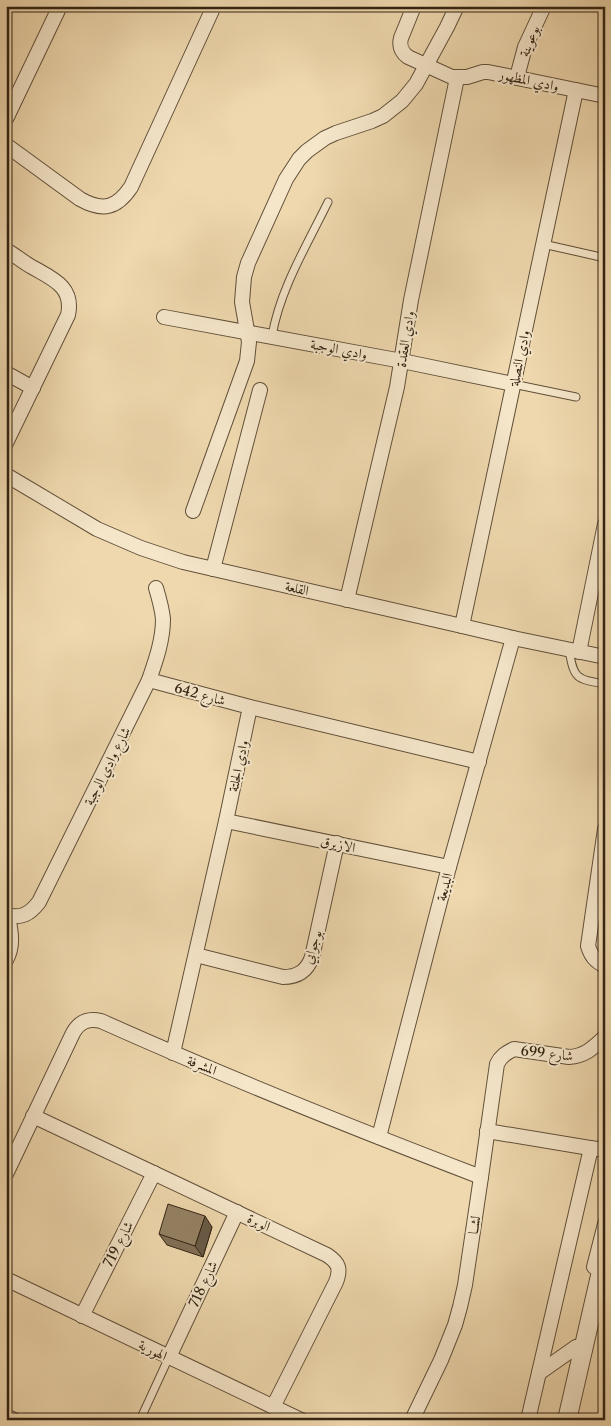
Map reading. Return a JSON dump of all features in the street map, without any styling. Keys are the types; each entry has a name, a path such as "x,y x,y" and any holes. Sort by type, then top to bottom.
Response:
{"street":[{"path":"6,119 60,6"},
{"path":"6,146 90,205 103,207 114,204 124,197 131,186 214,6"},
{"path":"414,6 400,38 404,53 426,66 457,78"},
{"path":"193,512 247,361 249,342 242,302 244,276 286,179 307,151 325,138 336,132 372,121 394,108 409,93 426,66 457,6"},
{"name":"بوعوينة","path":"517,77 525,47 544,6"},
{"name":"وادي المظهور","path":"457,78 488,72 605,96"},
{"name":"وادي العقدة","path":"347,600 394,401 411,300 457,78"},
{"name":"وادي النصلة","path":"462,626 576,90"},
{"path":"6,250 60,284 67,294 69,301 68,315 6,443"},
{"name":"وادي الوجبة","path":"164,317 272,336 513,384"},
{"path":"6,373 33,388"},
{"path":"213,569 260,390"},
{"name":"القلعة","path":"6,475 97,529 156,554 347,600 605,657"},
{"path":"574,651 605,524"},
{"name":"شارع وادي الوجبة","path":"7,916 17,917 26,915 39,902 149,680 156,661 162,632 163,618 156,588"},
{"name":"البديعة","path":"379,1137 449,867 513,638"},
{"name":"شارع 642","path":"149,680 250,707"},
{"path":"250,707 478,762"},
{"name":"وادي الجلتة","path":"174,1054 250,707"},
{"name":"الازيرق","path":"226,821 449,867"},
{"path":"605,829 588,946 590,954 605,966"},
{"name":"بوجوابي","path":"196,955 283,977 298,975 305,970 312,956 337,844"},
{"path":"6,960 10,952 12,934 7,916"},
{"name":"المشرفة","path":"6,1174 73,1033 84,1021 95,1020 174,1054 481,1177"},
{"name":"شارع 699","path":"487,1131 497,1064 507,1052 514,1049 577,1057 592,1049 605,1037"},
{"name":"الوبرة","path":"34,1116 334,1260 339,1274 336,1282 273,1407"},
{"path":"487,1131 599,1150 528,1420"},
{"name":"لشــا","path":"412,1420 441,1360 455,1325 465,1285 487,1131"},
{"name":"شارع 719","path":"82,1316 154,1173"},
{"name":"شارع 718","path":"169,1357 236,1212"},
{"path":"558,1420 605,1224"},
{"path":"567,1420 605,1254"},
{"name":"الهورية","path":"6,1279 301,1420"},
{"path":"574,1420 605,1283"},
{"path":"539,1373 576,1347"},
{"path":"6,1416 14,1420"}],"lane":[{"path":"272,336 276,316 284,294 328,202"},
{"path":"543,244 605,258"},
{"path":"513,384 576,397"},
{"path":"574,651 572,667 575,674 582,680 605,684"},
{"path":"140,1420 169,1357"}],"building":[{"path":"168,1204 205,1216 195,1246 159,1234"}]}
